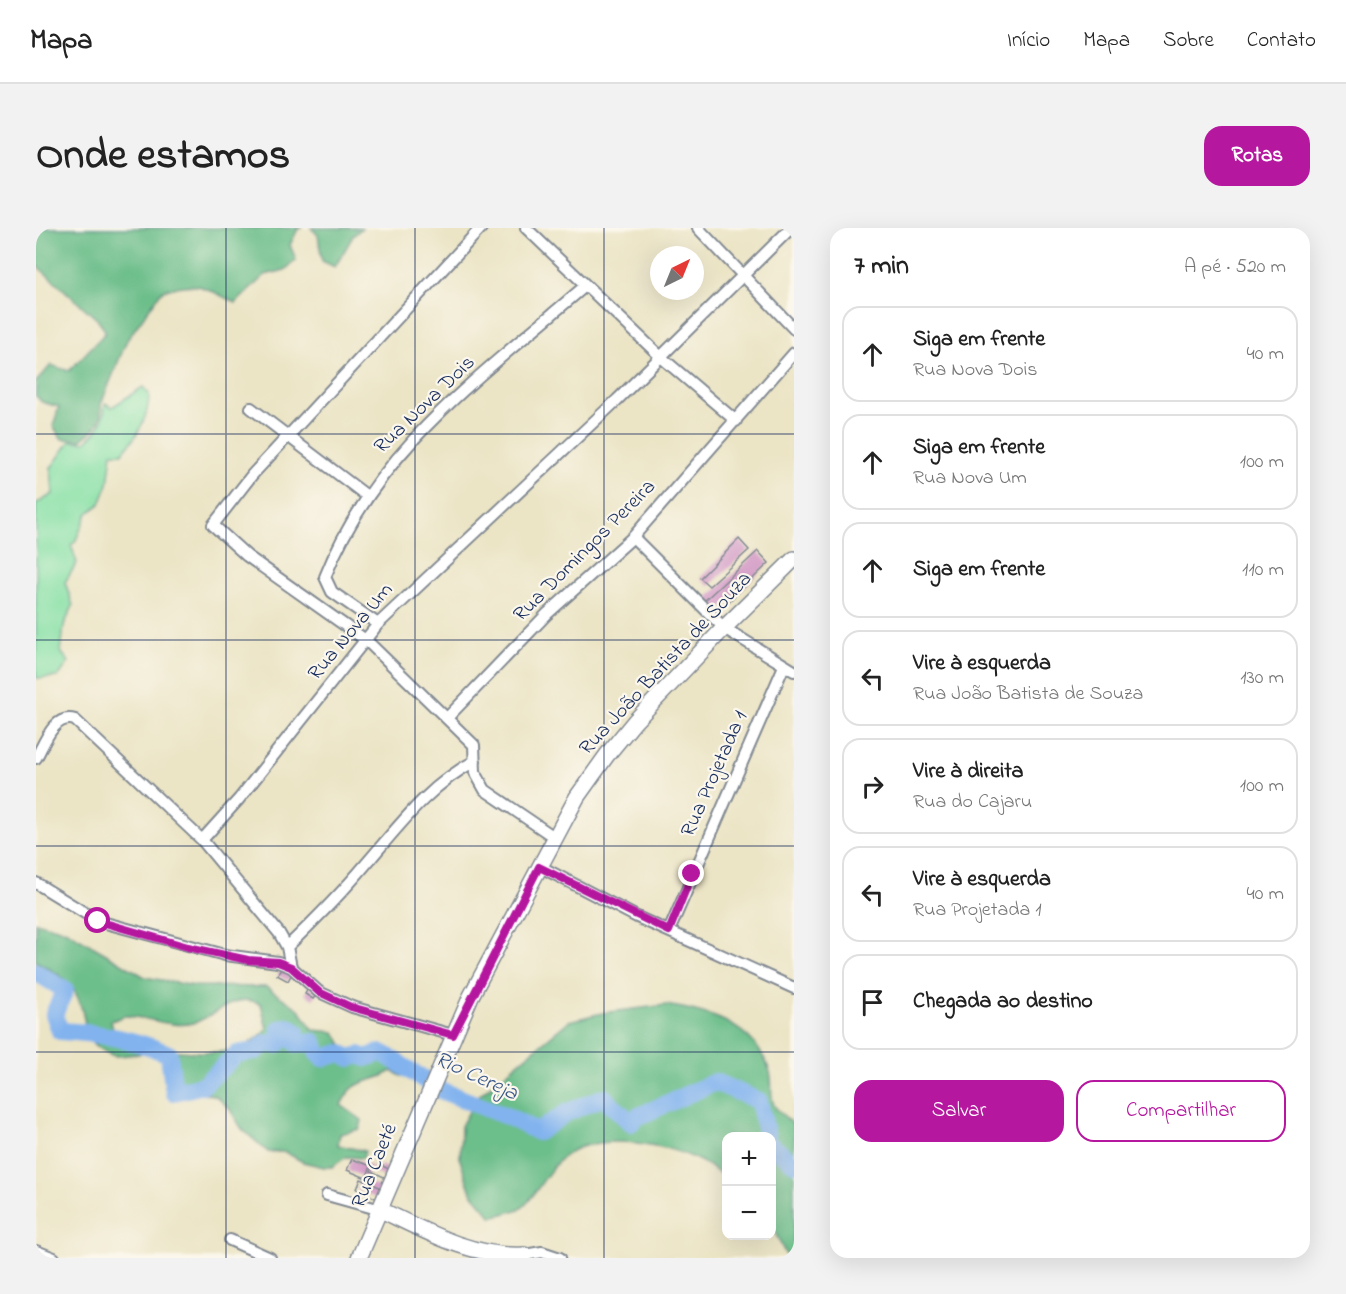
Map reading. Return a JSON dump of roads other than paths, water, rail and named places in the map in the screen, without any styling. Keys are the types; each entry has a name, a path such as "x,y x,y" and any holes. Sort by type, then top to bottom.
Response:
{"street":[{"path":"481,228 252,475 213,525 247,556 367,641 474,746 477,777 485,790 554,837"},
{"path":"526,228 661,357 736,421"},
{"path":"698,228 741,276 794,329"},
{"name":"Rua Nova Um","path":"202,840 367,641 378,624 661,357 741,276 792,229"},
{"name":"Rua Nova Dois","path":"378,624 332,592 325,577 367,496 396,457 418,433 585,286"},
{"name":"Rua Domingos Pereira","path":"447,718 547,614 633,537 794,353"},
{"path":"251,408 367,496"},
{"path":"633,537 724,628 789,669"},
{"name":"Rua João Batista de Souza","path":"430,1086 453,1035 554,837 607,755 724,628 794,559"},
{"name":"Rua Projetada 1","path":"669,931 789,669"},
{"path":"36,758 59,721 75,720 202,840 264,912 287,947 291,967"},
{"path":"287,947 336,898 414,808 456,771 475,761"},
{"path":"539,867 669,931 793,986"},
{"path":"36,883 98,921 237,958 278,962 291,967 319,992 351,1007 453,1035"},
{"name":"Rua Caeté","path":"359,1258 381,1210 430,1086"},
{"path":"327,1195 381,1210 474,1252 501,1257 542,1252 560,1258"},
{"path":"230,1240 270,1258"},
{"path":"36,1251 54,1258"}],"waterway":[{"name":"Rio Cereja","path":"36,972 65,990 54,1014 60,1031 116,1038 169,1054 174,1092 203,1085 237,1054 256,1051 266,1043 276,1045 279,1043 280,1029 288,1027 296,1032 295,1042 298,1044 314,1042 318,1054 323,1058 340,1053 350,1058 359,1055 366,1058 379,1053 384,1054 440,1090 511,1118 538,1132 566,1113 604,1097 631,1123 637,1117 715,1082 759,1101 766,1132"},
{"name":"Rio Cereja","path":"776,1149 794,1163"}]}
